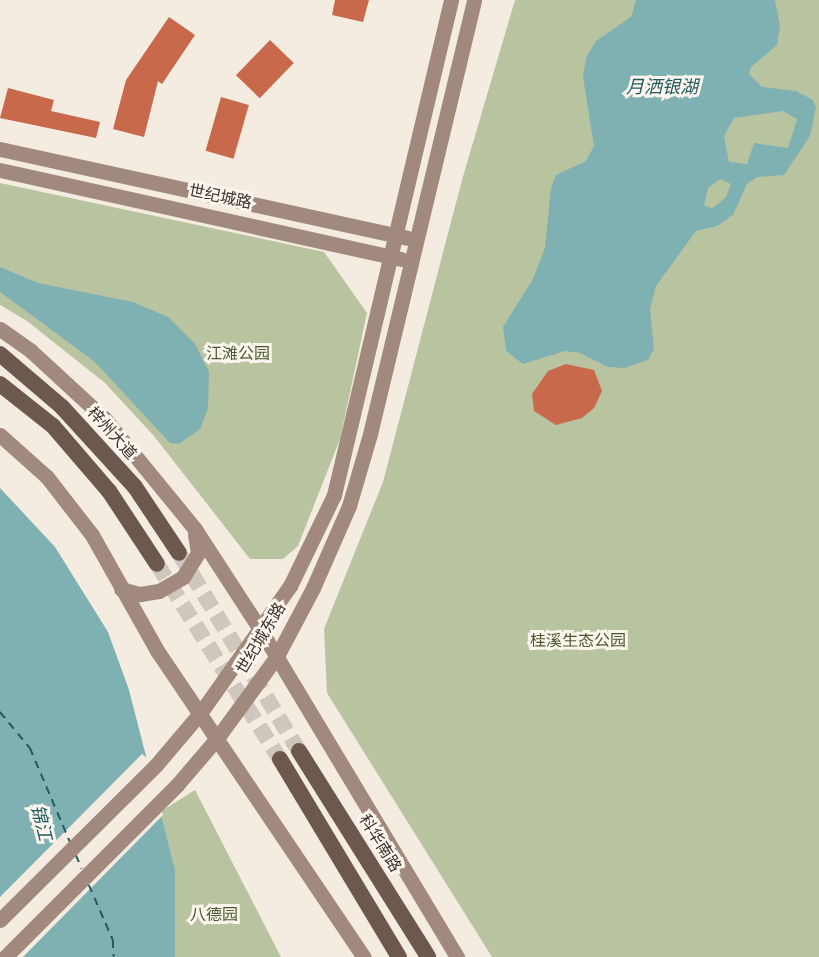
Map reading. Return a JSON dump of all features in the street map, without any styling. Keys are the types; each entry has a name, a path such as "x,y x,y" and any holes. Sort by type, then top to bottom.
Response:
{"highway":[{"name":"梓州大道","path":"0,354 62,407 135,487 179,553"},
{"path":"0,384 53,426 109,491 157,564"},
{"name":"科华南路","path":"299,750 428,957"},
{"path":"280,759 399,957"}],"main road":[{"path":"397,236 451,0"},
{"path":"411,261 474,0"},
{"name":"世纪城路","path":"0,149 416,240"},
{"name":"世纪城路","path":"0,170 411,261"},
{"name":"世纪城东路","path":"0,920 156,765 201,712 290,586 334,495 397,236"},
{"name":"世纪城东路","path":"5,957 177,785 218,738 277,656 349,506 370,434 411,261"},
{"path":"0,329 31,351 105,419 195,529 277,656 458,957"},
{"path":"0,435 53,486 92,535 121,590 364,957"},
{"path":"121,590 140,594 159,591 183,578 198,553 195,529"}],"green space":[{"name":"桂溪生态公园","path":"515,0 819,0 819,957 492,957 327,693 324,629 383,482 462,180"},
{"name":"江滩公园","path":"0,183 324,252 367,313 340,439 298,546 283,559 250,559 154,436 105,383 27,321 0,305"},
{"name":"八德园","path":"195,790 281,957 175,957 175,869 160,812"}],"water":[{"name":"月洒银湖","path":"636,0 775,0 780,26 777,45 751,67 749,74 762,87 796,91 813,100 816,108 810,136 784,175 757,177 747,184 733,215 717,226 696,231 656,286 650,309 654,349 648,360 624,368 608,367 580,353 565,351 523,364 506,351 503,327 533,279 545,248 551,188 556,175 586,161 594,146 583,77 586,58 596,41 631,17","holes":["783,111 797,119 788,148 754,143 747,164 729,162 724,136 734,118","720,179 731,184 726,197 712,209 704,205 708,188"]},
{"path":"0,267 38,283 133,302 168,317 195,344 209,372 208,408 200,429 179,444 170,443 94,361 0,292"},
{"name":"锦江","path":"0,488 55,547 108,632 129,690 175,869 175,957 0,957"}],"pier":[{"path":"142,754 151,761 163,815 23,957 0,957 0,897"}],"building":[{"path":"335,0 369,0 363,22 332,15"},
{"path":"169,17 195,35 162,84 158,81 144,137 113,129 126,80"},
{"path":"270,40 294,63 260,98 236,75"},
{"path":"8,88 54,100 51,111 100,122 96,138 0,118"},
{"path":"221,97 249,105 233,159 206,151"},
{"path":"566,364 594,370 602,391 594,408 582,418 556,425 534,411 532,394 548,371"}],"ferry route":[{"path":"0,712 30,748 70,842"},
{"path":"76,855 82,869"},
{"path":"89,885 113,940 114,957"}],"tunnel":[{"path":"179,553 299,751"},
{"path":"157,564 280,759"}]}
